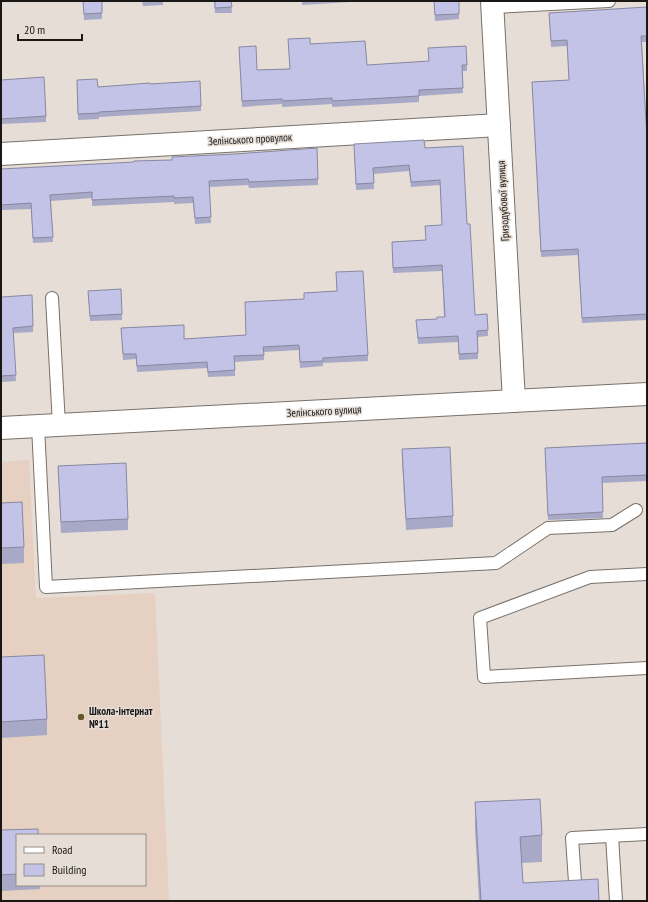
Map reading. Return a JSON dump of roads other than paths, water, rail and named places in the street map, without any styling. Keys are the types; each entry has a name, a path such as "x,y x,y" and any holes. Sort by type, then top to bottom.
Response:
{"street":[{"name":"Гризодубової вулиця","path":"493,4 514,401"},
{"name":"Зелінського провулок","path":"1,154 499,125"},
{"name":"Зелінського вулиця","path":"1,428 647,394"}],"lane":[{"path":"493,4 609,1"},
{"path":"52,298 48,425 46,587 496,563 548,528 612,525 636,510"},
{"path":"647,574 590,577 480,618 484,677 647,668"},
{"path":"574,882 572,838 647,834"},
{"path":"612,836 616,901"}],"place":[{"name":"Школа-інтернат №11","path":"81,717"}]}
